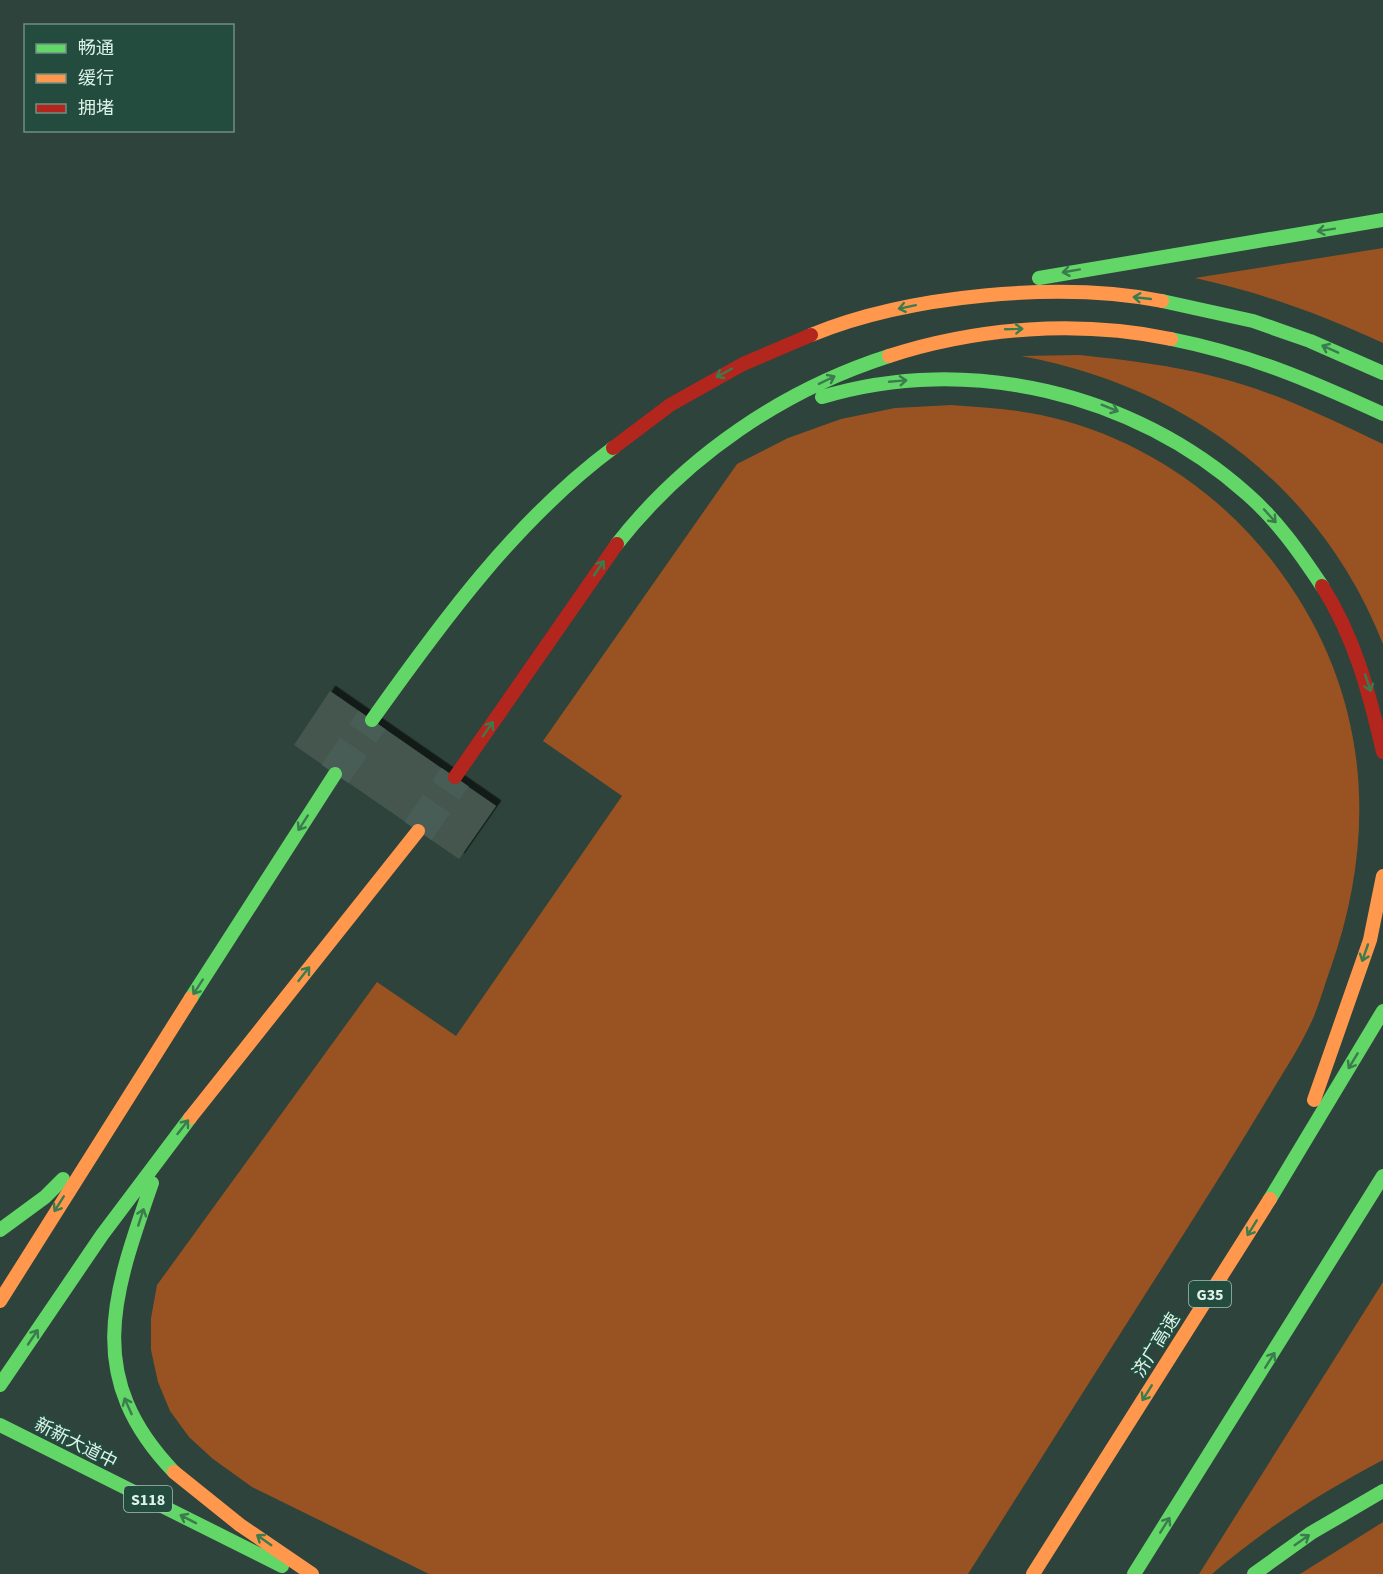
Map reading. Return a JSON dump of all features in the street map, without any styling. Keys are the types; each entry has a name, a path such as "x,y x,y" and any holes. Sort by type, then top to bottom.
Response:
{"main road":[{"path":"372,720 427,642 510,544 602,456 661,411 725,372 794,341 865,317 1068,271 1383,220"},
{"path":"938,301 1023,292 1086,292 1161,300 1234,315 1305,338 1383,373"},
{"path":"455,777 609,553 663,493 725,440 793,396 861,363 932,341 1006,329 1081,327 1155,336 1224,350 1292,372 1383,414"},
{"path":"725,440 777,413 834,393 892,381 951,377 1010,382 1051,389 1130,416 1203,457 1266,511 1294,543 1339,613 1357,651 1371,691 1383,752"},
{"path":"0,1301 97,1143 335,774"},
{"path":"0,1385 102,1235 161,1155 418,831"},
{"path":"1290,1167 1370,940 1383,876"},
{"name":"济广高速","path":"1033,1574 1290,1167 1383,1011"},
{"path":"0,1230 45,1197 97,1143"},
{"path":"161,1155 121,1276 114,1315 114,1355 123,1393 139,1429 161,1461 190,1488 312,1574"},
{"path":"1134,1574 1383,1176"},
{"name":"新新大道中","path":"0,1425 297,1574"},
{"path":"1254,1574 1311,1533 1383,1491"}],"shaded area":[{"path":"1383,248 1383,343 1291,305 1195,278"},
{"path":"1080,355 1165,366 1238,383 1301,406 1383,444 1383,644 1356,587 1323,537 1284,491 1240,452 1191,419 1138,391 1081,371 1021,356"},
{"path":"951,405 1041,415 1077,424 1111,437 1176,472 1234,518 1282,574 1311,620 1333,667 1348,716 1357,766 1359,816 1355,867 1346,919 1318,1007 1305,1036 1222,1174 968,1574 429,1574 252,1487 213,1459 189,1437 170,1411 158,1382 151,1350 151,1318 157,1285 377,982 456,1036 622,796 543,741 737,464 788,438 841,419 895,408"},
{"path":"1383,1282 1383,1460 1294,1512 1212,1574 1199,1574"},
{"path":"1383,1522 1383,1574 1300,1574"}],"building":[{"path":"330,691 496,806 459,859 294,745"}],"tunnel":[{"path":"335,774 372,720"},
{"path":"418,831 455,777"}],"traffic: fast":[{"path":"1039,278 1383,220"},
{"path":"1162,301 1253,321 1310,341 1383,373"},
{"path":"1171,339 1254,361 1330,390 1383,414"},
{"path":"617,544 674,482 739,430 811,387 889,356"},
{"path":"822,397 878,384 934,379 991,382 1047,391 1101,407 1153,430 1202,459 1247,494 1297,549 1322,586"},
{"path":"372,720 453,610 512,540 578,476 613,448"},
{"path":"191,998 335,774"},
{"path":"1270,1199 1383,1011"},
{"path":"0,1385 102,1235 190,1118"},
{"path":"1134,1574 1383,1176"},
{"path":"0,1230 45,1197 63,1179"},
{"path":"152,1183 126,1261 118,1297 114,1333 117,1367 126,1402 145,1437 174,1472"},
{"path":"0,1425 282,1566"},
{"path":"1254,1574 1311,1533 1383,1491"}],"traffic: slow":[{"path":"811,335 850,321 892,310 938,301 985,296 1032,292 1078,292 1162,301"},
{"path":"889,356 958,338 1029,330 1065,328 1100,330 1171,339"},
{"path":"190,1118 418,831"},
{"path":"1314,1100 1370,940 1383,876"},
{"path":"0,1301 191,998"},
{"path":"1033,1574 1270,1199"},
{"path":"174,1472 240,1525 312,1574"}],"traffic: jam":[{"path":"613,448 670,405 743,364 811,335"},
{"path":"455,777 617,544"},
{"path":"1322,586 1334,606 1360,666 1383,752"}]}
